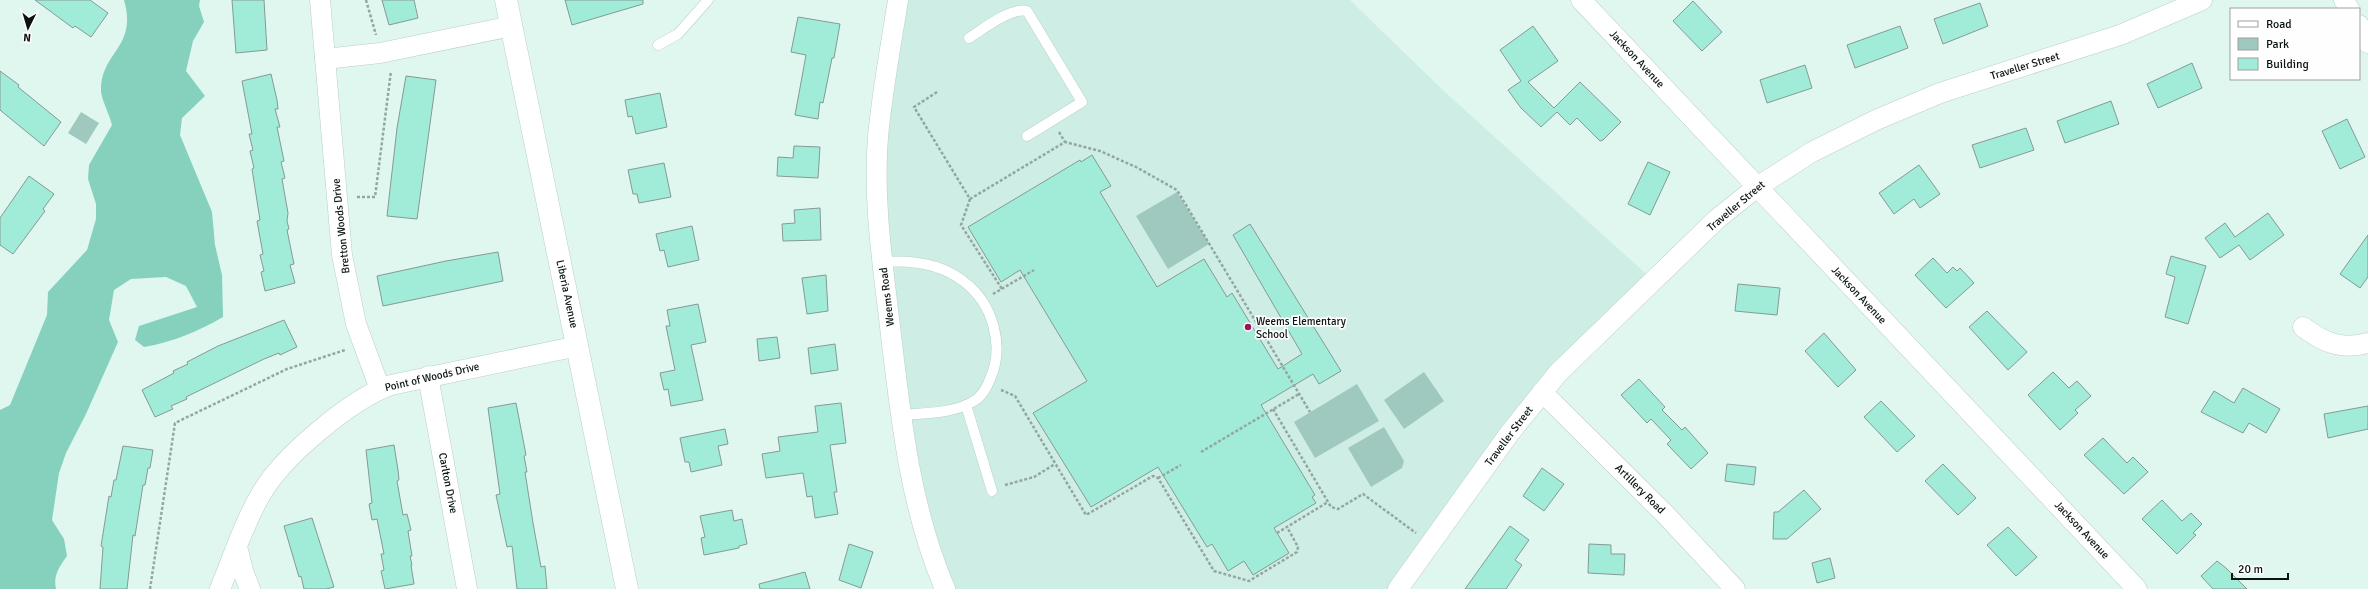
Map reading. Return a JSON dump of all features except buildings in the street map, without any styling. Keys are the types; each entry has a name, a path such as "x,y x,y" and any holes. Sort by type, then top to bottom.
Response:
{"main road":[{"name":"Liberia Avenue","path":"506,0 627,589"}],"street":[{"name":"Bretton Woods Drive","path":"320,0 342,255 356,324 380,388"},
{"name":"Weems Road","path":"898,0 878,138 877,169 883,262 900,415 909,469 923,530 945,589"},
{"name":"Jackson Avenue","path":"1581,0 2137,589"},
{"name":"Traveller Street","path":"1398,589 1509,434 1558,373 1717,219 1757,187 1812,152 1883,117 1955,88 2120,35 2202,0"},
{"path":"325,58 385,52 512,26"},
{"path":"2360,27 2368,43"},
{"path":"2303,327 2320,340 2332,344 2346,346 2368,343"},
{"name":"Point of Woods Drive","path":"220,589 261,494 278,471 306,442 350,408 380,388 428,376 578,346"},
{"name":"Carlton Drive","path":"428,376 467,589"},
{"name":"Artillery Road","path":"1542,392 1664,513 1735,589"},
{"path":"237,547 244,574 250,589"}],"lane":[{"path":"658,45 678,34 708,0"},
{"path":"969,38 1012,12 1022,10 1027,11 1082,102 1027,136"},
{"path":"883,262 905,261 920,263 948,272 964,281 982,301 995,333 998,348 996,360 988,383 977,399 966,405 942,412 900,415"},
{"path":"966,405 992,490"}],"path":[{"path":"338,199 375,197 392,62 385,52 366,0"},
{"path":"937,92 914,107 970,199"},
{"path":"1002,289 961,224 970,199 1064,142 1100,151 1167,182 1182,197 1310,412"},
{"path":"982,301 1034,270"},
{"path":"150,589 175,423 287,369 363,345"},
{"path":"988,383 1015,396 1086,515 1153,476 1158,478 1214,571 1249,581 1297,552 1298,547 1287,527"},
{"path":"1201,452 1299,394"},
{"path":"1274,409 1331,507 1338,509 1363,494 1413,531"},
{"path":"992,490 1034,477 1056,464"},
{"path":"1158,478 1181,464"},
{"path":"1277,533 1328,502"}],"shaded area":[{"name":"Weems Elementary School","path":"898,0 1350,0 1446,93 1654,281 1558,373 1398,589 945,589 923,530 878,198"}],"green space":[{"path":"124,0 200,0 199,6 204,22 193,41 186,71 205,96 182,118 180,135 212,212 215,245 222,275 223,317 185,336 144,347 135,340 139,326 197,307 186,286 166,277 131,279 114,290 109,320 118,342 86,414 66,453 59,473 52,520 64,539 67,556 57,572 55,580 56,589 0,589 0,410 10,405 47,315 48,292 87,250 96,219 96,204 88,179 89,165 112,125 102,98 102,78 106,67 123,40 127,16"},
{"path":"81,112 99,123 86,144 68,133"},
{"path":"1177,192 1209,244 1168,269 1136,216"},
{"path":"1424,372 1444,401 1404,429 1384,400"},
{"path":"1357,384 1379,421 1315,458 1294,422"},
{"path":"1384,427 1404,461 1402,468 1371,487 1348,448"}],"place":[{"name":"Weems Elementary School","path":"1248,327"}]}
